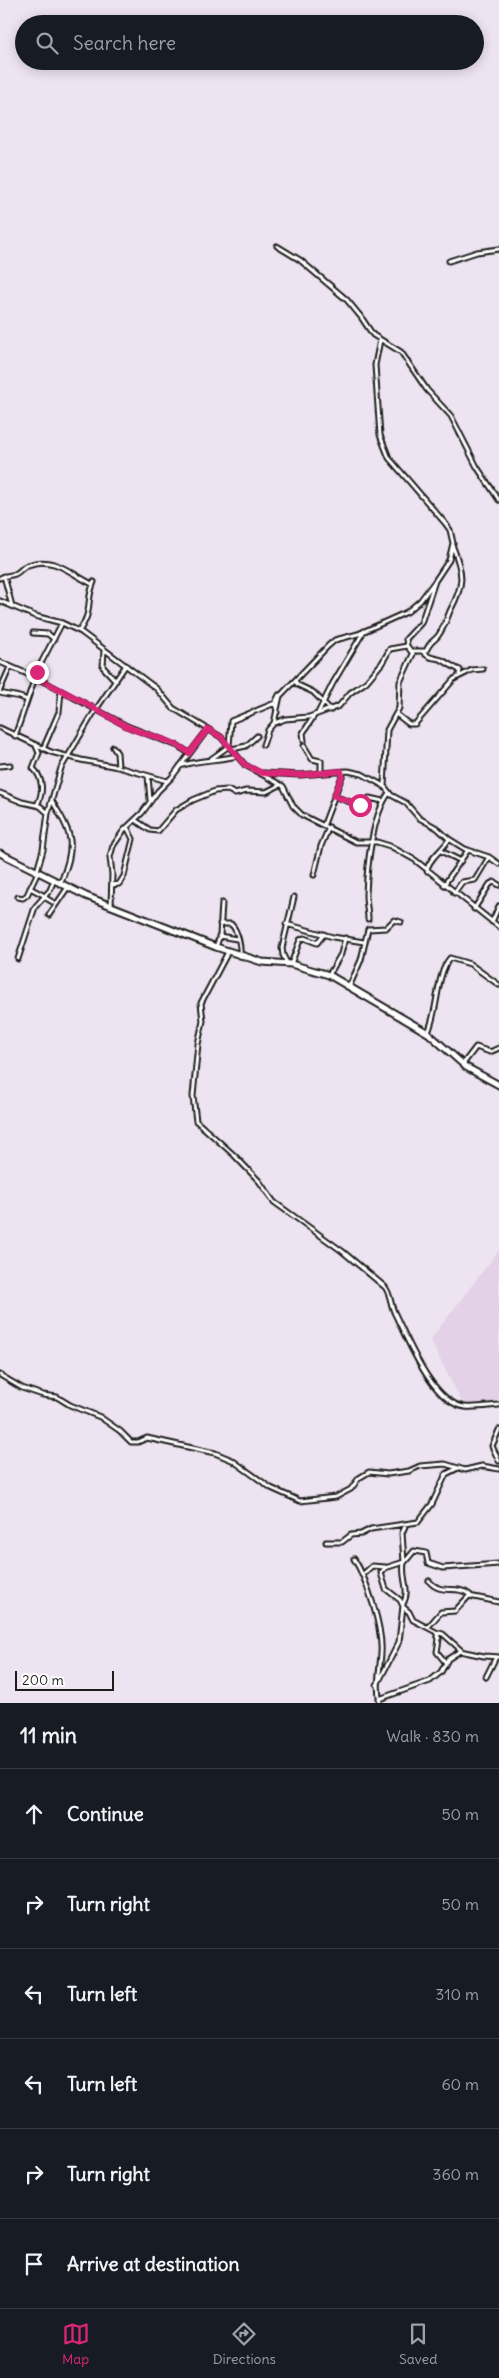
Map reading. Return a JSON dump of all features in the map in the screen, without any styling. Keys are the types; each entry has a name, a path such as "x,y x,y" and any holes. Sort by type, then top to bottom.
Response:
{"street":[{"path":"278,246 288,255 300,260 347,300 361,316 373,335 402,352 427,390 448,412 477,467 499,500"},
{"path":"450,261 476,252 499,249"},
{"path":"380,340 375,365 380,435 389,458 448,527 461,572 461,591 437,636 429,642 427,649 423,652"},
{"path":"277,714 275,703 278,695 295,681 332,643 407,612 420,601 449,560 453,547"},
{"path":"12,606 2,577 16,573 27,565 45,562 60,564 73,575 93,583 89,594 88,616 79,631"},
{"path":"406,646 406,639 421,623 435,580"},
{"path":"0,601 35,616 62,623 79,631 157,689 173,708 221,737 245,765 262,773 284,788 296,810 356,842 390,846 428,871 499,927"},
{"path":"15,736 27,700 62,623"},
{"path":"304,741 303,733 324,703 335,680 364,631"},
{"path":"33,633 48,634 54,639"},
{"path":"274,723 316,714 339,706 350,693 366,682 382,663 390,649 406,646 413,651 423,652 428,657 443,661 460,670 459,675"},
{"path":"104,650 104,667 116,681"},
{"path":"384,786 387,730 396,714 399,704 400,682 413,651"},
{"path":"0,662 61,691 127,726 178,746 189,753"},
{"path":"18,897 26,897 38,871 48,813 58,775 96,709 126,665"},
{"path":"10,667 0,692 11,697 18,696 27,700"},
{"path":"396,714 409,724 415,724 429,705 440,697 459,675 483,669"},
{"path":"295,681 298,685 313,692 331,710"},
{"path":"43,749 59,712 61,691"},
{"path":"263,745 268,730 274,723 282,693"},
{"path":"211,759 229,746 231,721 275,703"},
{"path":"0,728 43,749 68,757 118,767 167,781"},
{"path":"111,906 111,851 117,838 135,820 208,729"},
{"path":"232,749 246,746 257,736"},
{"path":"36,746 39,753 33,768 39,774 41,783 37,805"},
{"path":"304,746 312,759 321,762 321,772"},
{"path":"113,747 117,754 118,767"},
{"path":"179,767 211,759 221,760 237,756"},
{"path":"0,766 10,766"},
{"path":"262,773 300,775 321,772 362,774 384,786 389,793 449,839 468,850 489,857 499,864"},
{"path":"324,824 343,773"},
{"path":"148,776 150,800"},
{"path":"135,820 150,830 158,831 176,810 193,800 215,791 228,790 235,794 266,792 280,785"},
{"path":"0,793 22,802 37,805 48,813"},
{"path":"368,919 367,888 372,843 383,801 389,793"},
{"path":"334,796 360,805 365,805 369,798 383,801"},
{"path":"52,800 64,822 72,848 60,882"},
{"path":"112,885 119,884 124,876 133,839 127,827"},
{"path":"314,874 321,846 329,827"},
{"path":"428,871 427,866 441,852 449,839"},
{"path":"444,885 468,850"},
{"path":"441,852 461,861"},
{"path":"0,854 84,895 228,952 262,962 289,964 329,975 428,1033 463,1064 499,1085"},
{"path":"454,893 462,882 475,880 489,857"},
{"path":"18,959 36,907 45,897 54,879"},
{"path":"474,909 490,884 494,882 499,885"},
{"path":"49,915 69,887"},
{"path":"30,888 56,904"},
{"path":"289,964 282,953 286,924 294,898"},
{"path":"216,947 220,936 222,903"},
{"path":"492,922 499,906"},
{"path":"348,987 361,960 364,942 369,929 383,929 394,920 401,922"},
{"path":"220,924 232,924 240,947 240,956"},
{"path":"286,924 364,942"},
{"path":"289,964 301,939 317,943 324,934"},
{"path":"220,936 237,939"},
{"path":"329,975 340,954 344,938"},
{"path":"228,952 201,1003 203,1021 198,1044 193,1096 196,1122 239,1160 259,1181 274,1202 342,1251 374,1281 385,1287 420,1367 446,1398 465,1407 499,1405"},
{"path":"428,1033 440,993 439,985 450,958 470,964 499,985"},
{"path":"463,1064 476,1047 492,1052 499,1048"},
{"path":"0,1375 22,1388 59,1398 70,1405 100,1417 120,1431 130,1442 138,1442 147,1438 193,1447 230,1459 271,1488 300,1501 336,1497 350,1490 359,1478 369,1472 388,1474 409,1471 420,1466 445,1464 469,1470 484,1466 499,1469"},
{"path":"499,1430 492,1446 499,1461"},
{"path":"326,1542 342,1542 353,1534 412,1524 422,1518 432,1504 445,1476 450,1470 458,1468"},
{"path":"377,1685 398,1646 403,1606 408,1587 403,1577 402,1533 406,1524"},
{"path":"362,1574 372,1566 386,1567 404,1563 414,1551 421,1550 426,1553 426,1560 429,1564 443,1568 499,1564"},
{"path":"354,1559 362,1574 375,1610 381,1645 377,1685 380,1701 430,1681 442,1672 452,1656 462,1651"},
{"path":"386,1567 381,1575 386,1589 400,1600 413,1620 443,1634 462,1651 498,1657 486,1677"},
{"path":"429,1581 440,1589 460,1589 470,1596 499,1602"},
{"path":"428,1627 441,1612 455,1611 470,1596"},
{"path":"436,1632 439,1641 437,1652 446,1663"}],"shaded area":[{"path":"499,1250 499,1405 467,1412 430,1340"}],"route":[{"path":"37,672 35,678 127,726 178,746 189,753 208,729 221,737 245,765 255,771 300,775 341,771 340,784 334,796 360,805"}]}
